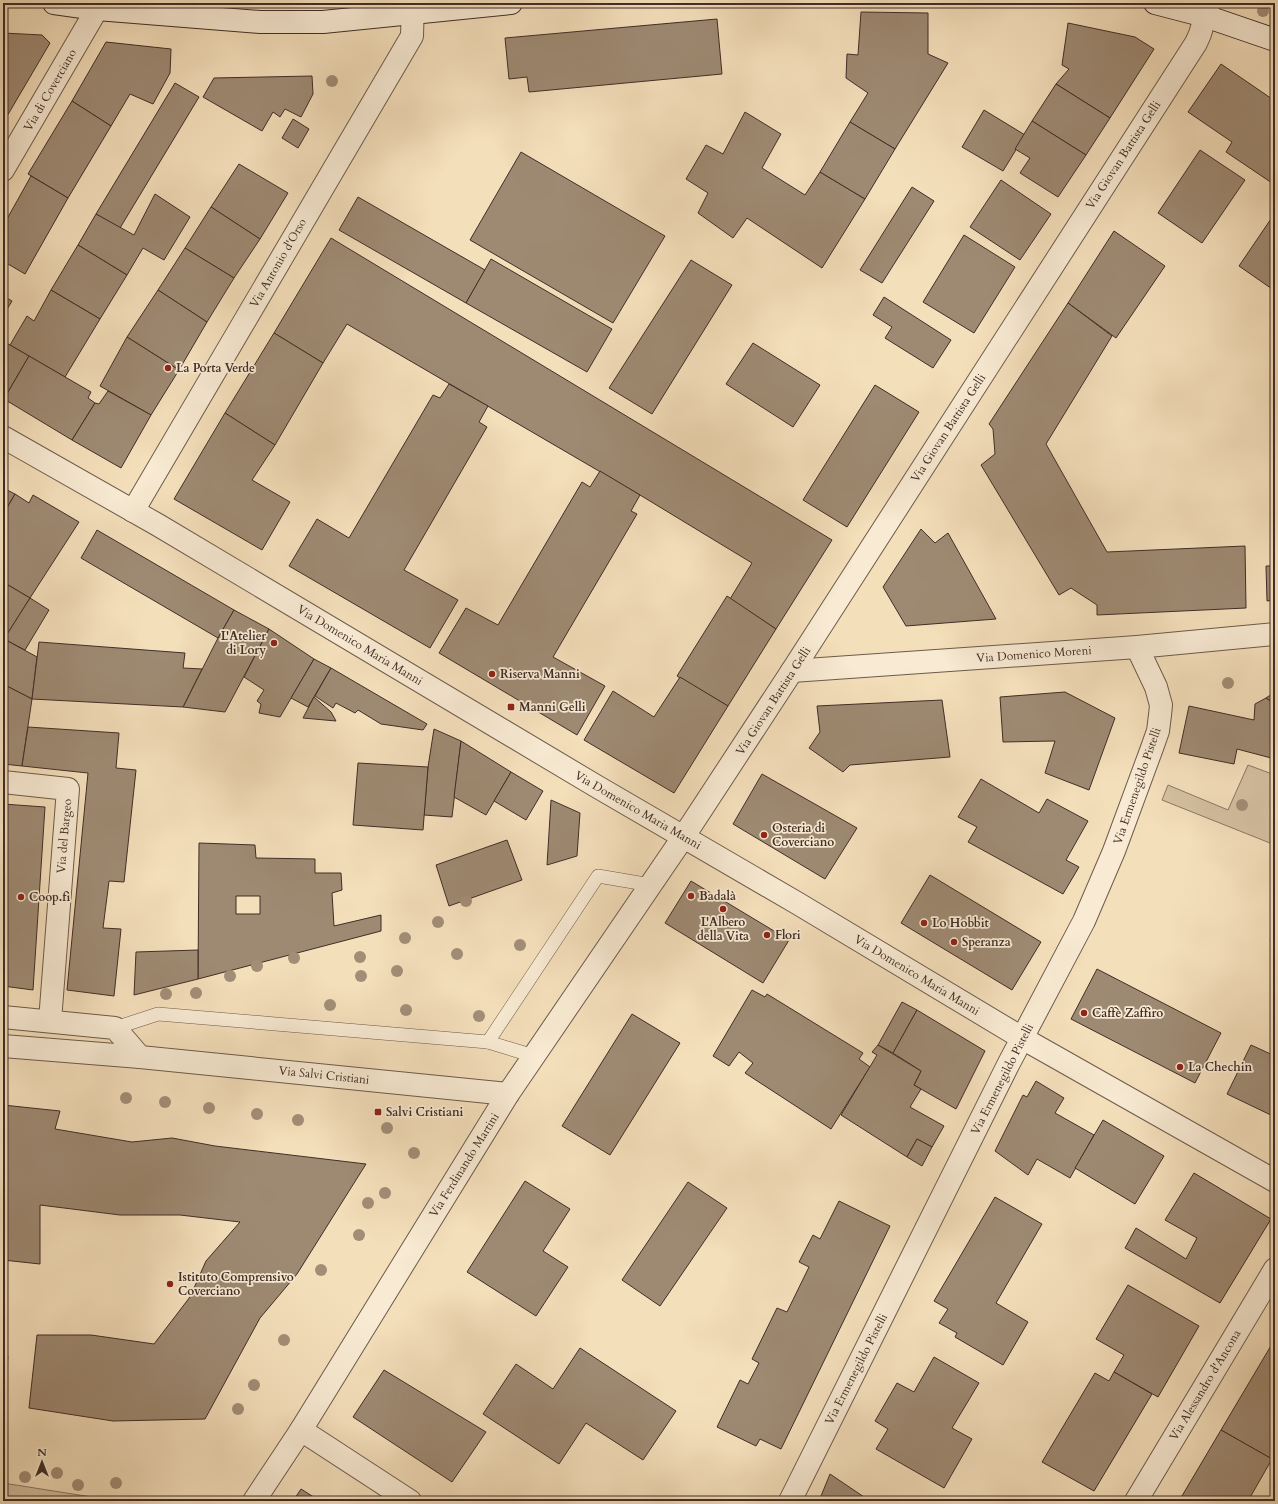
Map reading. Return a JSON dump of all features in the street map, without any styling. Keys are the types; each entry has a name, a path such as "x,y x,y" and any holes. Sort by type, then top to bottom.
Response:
{"street":[{"path":"54,3 260,22 322,22 413,8 511,3"},
{"path":"1155,3 1207,10 1275,40"},
{"name":"Via di Coverciano","path":"3,170 98,6"},
{"name":"Via Antonio d'Orso","path":"132,511 412,36 413,8"},
{"name":"Via Giovan Battista Gelli","path":"684,836 792,671 1196,43 1207,10"},
{"name":"Via Domenico Maria Manni","path":"3,437 132,511 596,786 684,836 1022,1038 1275,1181"},
{"name":"Via Domenico Moreni","path":"792,671 1137,647 1275,634"},
{"name":"Via Ermenegildo Pistelli","path":"790,1501 1022,1038 1084,921 1114,851 1158,730 1161,705 1159,695 1137,647"},
{"name":"Via del Bargeo","path":"3,782 68,789 50,1021"},
{"name":"Via Ferdinando Martini","path":"254,1501 301,1430 508,1094 684,836"},
{"path":"3,1017 115,1028 140,1057"},
{"name":"Via Salvi Cristiani","path":"3,1046 140,1057 508,1094"},
{"name":"Via Alessandro d'Ancona","path":"1136,1501 1275,1270"},
{"path":"301,1430 410,1501"}],"lane":[{"path":"488,1042 598,876 651,885"},
{"path":"115,1028 158,1014 488,1042 534,1056"}],"shaded area":[{"path":"1248,765 1275,775 1275,845 1162,800 1168,785 1228,810"},
{"path":"3,1356 8,1356 4,1405 3,1404"},
{"path":"3,1483 117,1501 3,1501"}],"building":[{"path":"861,12 928,13 928,54 948,63 895,149 850,122 868,93 846,78 847,54 858,55"},
{"path":"717,19 722,74 529,92 527,77 509,79 505,38"},
{"path":"1068,23 1135,37 1154,49 1110,118 1056,84 1069,69 1062,65"},
{"path":"3,33 42,35 50,43 3,123"},
{"path":"106,42 171,49 170,73 153,104 130,94 111,126 72,101"},
{"path":"1221,64 1275,101 1275,185 1226,152 1232,142 1188,112"},
{"path":"312,76 313,94 301,117 285,109 280,117 273,112 262,131 203,97 214,78"},
{"path":"175,83 199,97 120,228 96,214"},
{"path":"1056,84 1110,118 1086,155 1032,121"},
{"path":"72,101 111,126 68,198 28,174"},
{"path":"984,110 1025,135 1003,171 962,147"},
{"path":"745,112 781,134 762,168 805,195 820,172 865,199 822,268 747,218 733,238 698,213 708,193 686,179 706,145 723,154"},
{"path":"293,119 309,129 298,148 282,138"},
{"path":"1032,121 1086,155 1058,197 1020,173 1030,158 1015,149"},
{"path":"850,122 895,149 865,199 820,172"},
{"path":"1200,150 1245,180 1202,243 1158,213"},
{"path":"521,152 665,236 613,323 470,240"},
{"path":"239,164 288,193 260,239 211,207"},
{"path":"31,176 68,198 25,274 3,261 3,226"},
{"path":"1001,180 1051,214 1020,260 970,227"},
{"path":"912,187 934,201 882,283 860,270"},
{"path":"155,194 190,217 164,260 143,248 127,275 78,245 96,214 134,235"},
{"path":"358,197 485,270 466,303 339,230"},
{"path":"211,207 260,239 234,278 185,248"},
{"path":"1275,213 1275,291 1239,266"},
{"path":"1114,231 1165,266 1116,338 1068,303"},
{"path":"964,235 1015,267 974,333 923,302"},
{"path":"331,238 832,540 776,629 730,599 752,563 640,495 347,324 323,363 274,333"},
{"path":"78,245 127,275 100,319 51,290"},
{"path":"185,248 234,278 207,322 158,290"},
{"path":"491,259 612,329 587,372 466,303"},
{"path":"691,260 732,285 652,414 609,388"},
{"path":"51,290 100,319 65,377 10,345 27,316 34,321"},
{"path":"158,290 207,322 179,370 127,337"},
{"path":"3,296 12,301 3,316"},
{"path":"884,297 951,340 933,368 885,338 892,327 873,315"},
{"path":"1068,303 1112,336 1046,444 1107,552 1245,546 1246,608 1097,615 1097,605 1071,588 1059,595 981,465 995,454 993,429 989,424"},
{"path":"274,333 323,363 275,445 225,413"},
{"path":"127,337 179,370 151,415 100,386"},
{"path":"3,341 29,356 4,399 3,398"},
{"path":"753,343 820,385 793,427 726,384"},
{"path":"29,356 91,392 88,398 95,403 72,440 4,399"},
{"path":"449,384 488,406 479,422 487,427 404,570 458,600 430,648 289,566 317,519 349,538 433,395 440,398"},
{"path":"875,385 919,412 847,527 803,500"},
{"path":"108,391 151,415 121,468 72,440 95,403 99,404"},
{"path":"225,413 275,445 252,480 290,502 262,550 174,499"},
{"path":"600,471 640,495 631,511 637,514 553,657 605,686 577,735 439,653 466,608 498,625 582,482 590,487"},
{"path":"3,488 15,494 3,515"},
{"path":"15,494 29,503 33,495 79,522 30,598 3,582 3,515"},
{"path":"921,529 935,543 948,533 996,619 906,626 883,587"},
{"path":"97,530 234,610 218,638 81,558"},
{"path":"1266,566 1275,566 1275,600 1267,601"},
{"path":"3,582 30,598 3,641"},
{"path":"727,596 776,629 728,706 677,676"},
{"path":"30,598 49,610 25,650 4,639"},
{"path":"234,610 269,629 225,712 183,707 218,638"},
{"path":"269,629 314,659 280,717 259,713 261,704 257,701 264,690 244,677"},
{"path":"4,639 37,657 32,699 3,684"},
{"path":"39,642 185,653 183,668 202,669 183,707 32,699"},
{"path":"314,659 331,668 308,707 291,698"},
{"path":"331,668 427,724 423,730 381,724 358,710 355,713 336,703 333,708 315,696"},
{"path":"680,677 728,706 674,793 584,740 613,691 654,717"},
{"path":"3,684 32,699 22,766 3,764"},
{"path":"1065,692 1115,718 1089,790 1045,773 1055,741 1003,742 1000,697"},
{"path":"1275,692 1275,704 1266,698"},
{"path":"314,697 331,712 336,721 303,718"},
{"path":"1266,698 1275,704 1275,759 1237,749 1234,764 1179,753 1189,706 1254,720 1255,704"},
{"path":"942,700 950,757 850,765 843,772 809,748 820,732 817,706"},
{"path":"28,727 119,733 116,768 136,770 124,882 109,881 103,928 121,929 114,996 67,990 88,773 22,766"},
{"path":"434,729 461,741 452,817 424,815 428,767"},
{"path":"461,741 511,772 486,815 454,797"},
{"path":"358,763 428,767 423,830 353,825"},
{"path":"511,772 543,791 526,820 494,801"},
{"path":"762,774 857,828 825,879 733,824"},
{"path":"981,779 1039,813 1047,799 1088,821 1066,860 1079,867 1063,894 968,842 977,827 958,817"},
{"path":"551,800 580,813 577,856 547,865"},
{"name":"Coop.fi","path":"3,804 45,807 33,990 3,986"},
{"path":"507,840 522,880 449,906 436,865"},
{"path":"199,843 255,845 256,858 315,859 315,873 341,873 342,890 332,893 334,926 381,915 381,931 198,979","holes":["236,896 260,896 260,914 236,914"]},
{"path":"930,875 1041,942 1012,990 901,923"},
{"path":"691,881 789,940 763,983 665,923"},
{"path":"1275,929 1275,942 1270,940"},
{"path":"198,950 198,979 134,995 136,952"},
{"path":"1097,969 1221,1033 1195,1083 1071,1019"},
{"path":"752,990 765,997 767,994 863,1053 859,1059 870,1067 831,1129 745,1073 753,1063 739,1052 729,1066 713,1056"},
{"path":"902,1002 917,1010 893,1053 878,1045"},
{"path":"917,1010 985,1051 956,1109 914,1085 921,1071 893,1053"},
{"path":"632,1014 680,1043 610,1155 562,1126"},
{"path":"878,1045 921,1071 914,1085 921,1089 910,1107 944,1126 932,1147 917,1139 907,1157 841,1115 877,1055 872,1052"},
{"path":"1251,1045 1275,1056 1275,1117 1227,1094"},
{"path":"1036,1081 1064,1098 1055,1113 1094,1135 1070,1178 1037,1159 1028,1175 995,1151 1023,1095 1027,1097"},
{"path":"3,1105 60,1111 55,1129 132,1142 172,1138 215,1146 366,1164 297,1274 260,1318 205,1419 113,1421 29,1408 37,1335 91,1335 154,1344 190,1297 206,1261 240,1222 180,1215 120,1215 40,1205 40,1264 3,1260"},
{"path":"1103,1120 1164,1156 1135,1204 1075,1168"},
{"path":"917,1139 932,1147 922,1166 907,1157"},
{"path":"1194,1173 1271,1219 1220,1303 1125,1248 1136,1228 1186,1259 1197,1238 1165,1220"},
{"path":"525,1181 570,1209 543,1251 568,1267 536,1316 467,1272"},
{"path":"688,1182 727,1208 660,1306 622,1280"},
{"path":"995,1197 1042,1224 996,1303 1028,1322 1003,1365 955,1337 957,1333 939,1323 948,1309 934,1301"},
{"path":"839,1201 890,1226 781,1449 760,1439 756,1446 717,1427 740,1380 748,1384 759,1363 752,1359 777,1308 787,1312 809,1267 799,1262 813,1235 820,1239"},
{"path":"1128,1285 1199,1326 1158,1397 1114,1372 1124,1355 1096,1339"},
{"path":"1275,1339 1275,1454 1272,1459 1221,1430"},
{"path":"580,1348 676,1411 643,1460 586,1423 559,1464 483,1414 516,1364 553,1389"},
{"path":"934,1357 979,1383 952,1428 972,1439 944,1488 876,1449 888,1429 875,1421 897,1383 914,1392"},
{"path":"384,1370 486,1432 452,1482 353,1417"},
{"path":"1114,1372 1152,1394 1094,1491 1042,1462 1095,1373 1109,1381"},
{"path":"1221,1430 1272,1459 1248,1501 1179,1501"},
{"path":"830,1474 870,1501 819,1501"},
{"path":"301,1489 320,1501 293,1501"}],"place":[{"name":"La Porta Verde","path":"168,368"},
{"name":"L'Atelier di Lory","path":"274,643"},
{"name":"Riserva Manni","path":"492,674"},
{"name":"Manni Gelli","path":"511,707"},
{"name":"Osteria di Coverciano","path":"764,835"},
{"name":"Badalà","path":"691,896"},
{"name":"Coop.fi","path":"21,897"},
{"name":"L'Albero della Vita","path":"723,909"},
{"name":"Lo Hobbit","path":"924,923"},
{"name":"Flori","path":"767,935"},
{"name":"Speranza","path":"954,942"},
{"name":"Caffè Zaffiro","path":"1084,1013"},
{"name":"La Chechin","path":"1180,1067"},
{"name":"Salvi Cristiani","path":"378,1112"},
{"name":"Istituto Comprensivo Coverciano","path":"170,1284"}]}
